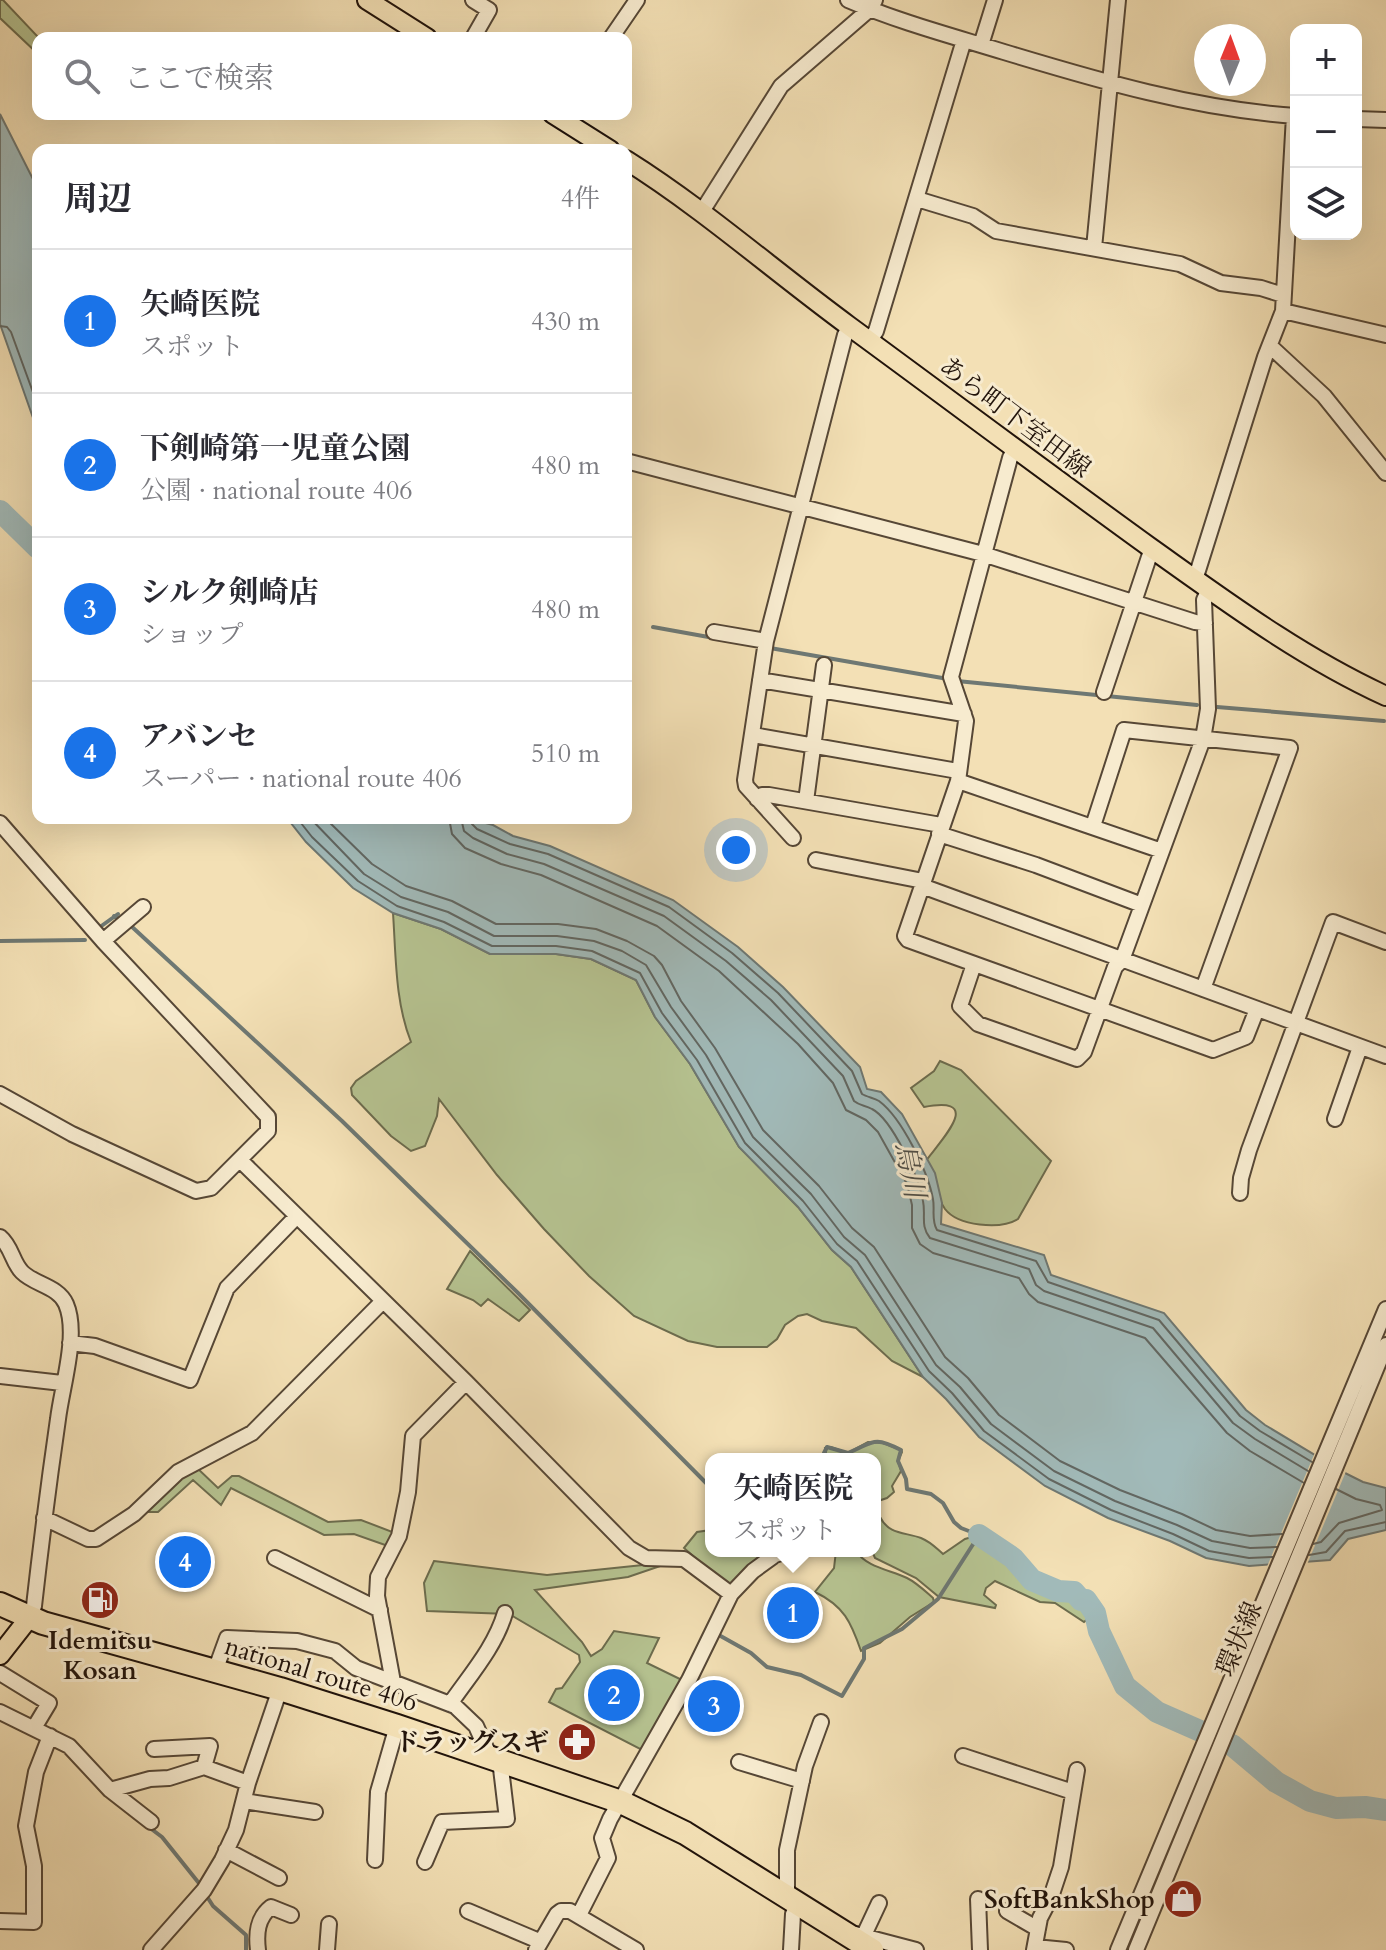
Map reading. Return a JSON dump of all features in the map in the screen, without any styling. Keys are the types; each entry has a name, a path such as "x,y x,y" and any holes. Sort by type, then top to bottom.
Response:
{"highway":[{"name":"national route 406","path":"0,1604 29,1618 280,1689 621,1802 685,1833 860,1939"}],"main road":[{"path":"367,0 418,32"},
{"path":"578,121 603,144"},
{"name":"あら町下室田線","path":"632,164 1014,450 1202,584 1290,646 1342,676 1386,696"},
{"path":"0,1655 29,1618"}],"street":[{"path":"473,0 489,10 476,32"},
{"path":"615,32 637,0"},
{"path":"848,0 873,5 964,40 1109,84 1192,103 1290,115"},
{"path":"981,45 995,0"},
{"path":"1094,248 1118,0"},
{"path":"701,213 781,86 873,5"},
{"path":"870,340 876,331 964,40"},
{"path":"1362,119 1386,120"},
{"path":"974,964 960,1006 978,1024 1077,1059 1084,1052 1115,967 1122,960 1203,739 1208,709 1202,584 1270,346 1283,311 1292,168"},
{"path":"917,199 973,216 996,231 1180,264 1221,283 1261,288 1283,295"},
{"path":"1283,311 1386,335"},
{"path":"793,838 746,786 745,780 766,641 845,335 850,327"},
{"path":"1270,346 1324,396 1386,473"},
{"path":"1014,450 951,677 966,721 958,776 905,936 908,940 1213,1050 1246,1037 1257,1009"},
{"path":"632,463 983,554 1205,623"},
{"path":"1104,692 1152,548"},
{"path":"714,632 766,641"},
{"path":"806,801 824,665"},
{"path":"760,680 964,714"},
{"path":"1093,826 1124,730 1290,748 1203,989"},
{"path":"753,735 958,776 1162,851"},
{"path":"757,799 769,795 806,801 940,829 1142,905"},
{"path":"0,1094 72,1134 190,1190 203,1192 211,1188 268,1131 268,1117 103,941 1,825"},
{"path":"816,860 922,883 1386,1056"},
{"path":"103,941 143,907"},
{"path":"1240,1193 1249,1150 1333,922 1386,942"},
{"path":"1335,1119 1360,1047"},
{"path":"240,1160 466,1382 629,1548 646,1558 684,1559 731,1594"},
{"path":"70,1343 95,1346 190,1380 227,1288 296,1217"},
{"path":"0,1237 9,1246 23,1273 63,1299 67,1308 70,1343 62,1383 34,1606 29,1618"},
{"path":"44,1518 88,1539 96,1539 134,1514 178,1472 252,1433 383,1301"},
{"path":"1169,1850 1386,1309"},
{"name":"環状線","path":"1118,1950 1169,1850 1386,1345"},
{"path":"0,1376 62,1383"},
{"path":"393,1682 377,1596 378,1577 399,1536 408,1492 413,1436 466,1382"},
{"path":"579,1915 608,1858 602,1838 610,1819 689,1680 731,1594 753,1571 772,1557"},
{"path":"275,1558 380,1610"},
{"path":"450,1704 482,1659 505,1613"},
{"path":"215,1671 227,1638 297,1641 335,1651 356,1668 450,1704 468,1715 495,1759 507,1819 442,1822 425,1862"},
{"path":"0,1673 49,1703 34,1728"},
{"path":"151,1950 204,1890 226,1850 280,1689"},
{"path":"0,1712 69,1746 110,1790 151,1822"},
{"path":"791,1950 793,1901 787,1850 802,1781 821,1722"},
{"path":"375,1860 378,1792 397,1726"},
{"path":"0,1921 34,1922 34,1866 26,1826 36,1772 50,1736"},
{"path":"154,1749 210,1746 204,1767"},
{"path":"963,1756 1073,1792"},
{"path":"739,1762 802,1781"},
{"path":"110,1790 204,1767 248,1783"},
{"path":"1066,1950 1034,1949 1040,1918 1061,1867 1077,1770"},
{"path":"244,1801 315,1812"},
{"path":"226,1850 279,1878"},
{"name":"環状線","path":"1136,1950 1169,1850"},
{"path":"978,1899 980,1950"},
{"path":"879,1903 860,1939 916,1950"},
{"path":"258,1950 256,1934 264,1912 271,1907 291,1915"},
{"path":"468,1911 538,1946 561,1911 579,1915 636,1950"},
{"path":"1007,1911 1038,1929"},
{"path":"327,1950 329,1924"}],"green space":[{"path":"0,0 3,0 33,32 32,48 0,18"},
{"path":"393,913 441,929 490,954 556,954 591,959 636,980 655,1017 690,1064 739,1147 851,1267 923,1377 892,1361 856,1328 822,1321 807,1314 785,1325 777,1339 767,1347 717,1347 688,1341 634,1316 589,1276 497,1175 439,1099 437,1116 425,1146 411,1151 391,1136 352,1095 351,1088 356,1081 411,1042 399,995"},
{"path":"940,1061 961,1070 1051,1161 1018,1219 990,1225 969,1223 951,1215 937,1194 925,1162 948,1132 956,1113 953,1107 924,1107 911,1088 934,1071"},
{"path":"470,1251 530,1310 519,1321 488,1299 481,1306 447,1289"},
{"path":"868,1442 883,1443 901,1450 898,1461 901,1471 892,1486 894,1492 881,1500 881,1453 848,1453"},
{"path":"825,1448 848,1453 826,1453"},
{"path":"195,1466 218,1488 232,1476 239,1476 328,1522 361,1520 395,1533 388,1546 354,1534 324,1535 231,1488 221,1505 193,1480 158,1512 143,1512"},
{"path":"881,1518 893,1530 928,1541 943,1554 965,1539 979,1535 1013,1558 1032,1580 1058,1591 1074,1592 1081,1600 1086,1600 1095,1613 1084,1622 1055,1603 1040,1602 995,1581 986,1588 984,1595 996,1605 995,1608 939,1597 916,1578 875,1558 881,1557"},
{"path":"705,1531 705,1557 767,1557 731,1590 684,1548 697,1532"},
{"path":"835,1557 862,1557 914,1582 934,1602 910,1617 880,1643 861,1651 840,1609 815,1592 834,1568"},
{"path":"434,1561 547,1575 672,1562 628,1577 535,1590 591,1656 602,1649 614,1631 659,1638 647,1663 684,1681 644,1751 549,1702 556,1689 562,1688 580,1662 579,1655 509,1614 427,1611 424,1583"}],"water":[{"path":"0,114 32,177 32,415 0,324"},
{"name":"烏川","path":"292,824 489,824 513,836 550,846 673,900 738,947 783,987 860,1067 867,1089 881,1092 902,1114 935,1173 942,1203 941,1224 1044,1255 1051,1275 1164,1313 1246,1410 1265,1425 1345,1473 1386,1488 1386,1530 1348,1539 1330,1560 1249,1566 1206,1558 1108,1518 1045,1486 979,1437 923,1377 851,1267 739,1147 690,1064 655,1017 636,980 591,959 556,954 490,954 441,929 393,913 353,888"}],"pier":[{"path":"1316,1450 1347,1469 1306,1567 1266,1569"}],"waterway":[{"path":"0,511 32,542"},
{"path":"653,627 714,638"},
{"path":"770,648 948,679"},
{"path":"957,681 1197,705"},
{"path":"1217,707 1384,721"},
{"path":"100,927 118,914"},
{"path":"114,916 122,921"},
{"path":"130,925 342,1121 705,1482"},
{"path":"0,941 85,940"},
{"path":"717,1634 751,1653 767,1667 801,1675 842,1696 864,1659 864,1648 902,1629 938,1599 979,1535 961,1528 943,1503 931,1494 907,1489 898,1461 901,1450 878,1442 848,1453"},
{"path":"824,1453 827,1447 848,1453"},
{"path":"979,1535 1013,1558 1032,1580 1058,1591 1074,1592 1081,1600 1086,1600 1095,1613 1099,1631 1125,1686 1157,1712 1232,1745 1276,1782 1310,1801 1336,1808 1386,1810"},
{"path":"150,1828 162,1837 202,1887"},
{"path":"206,1895 213,1906 246,1935 246,1950"}],"place":[{"name":"アバンセ","path":"185,1562"},
{"name":"Idemitsu Kosan","path":"100,1600"},
{"name":"矢崎医院","path":"793,1613"},
{"name":"下剣崎第一児童公園","path":"614,1695"},
{"name":"シルク剣崎店","path":"714,1706"},
{"name":"ドラッグスギ","path":"577,1742"},
{"name":"SoftBankShop","path":"1183,1899"}]}
